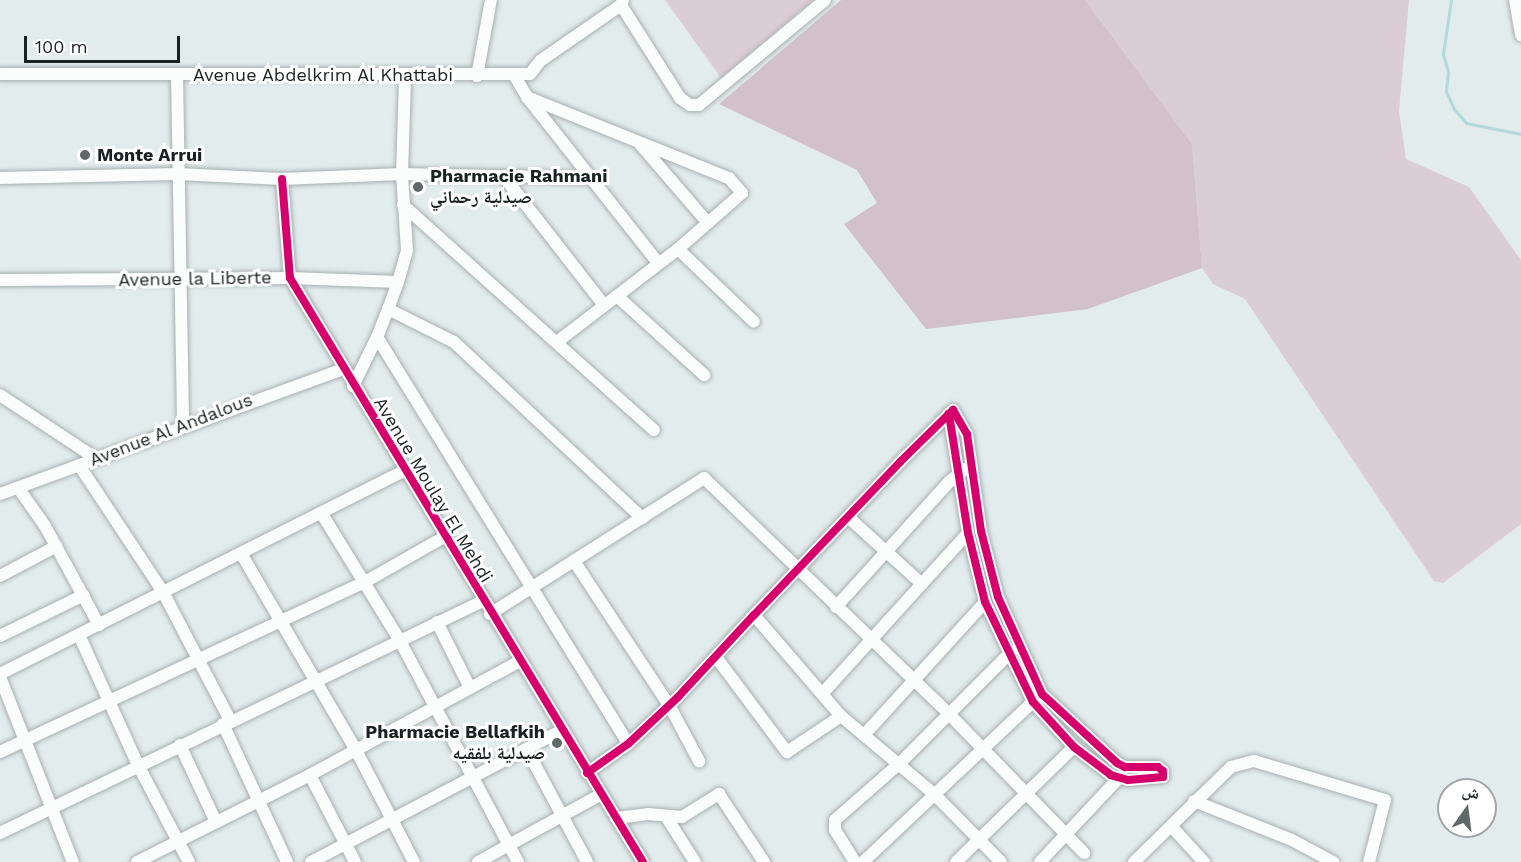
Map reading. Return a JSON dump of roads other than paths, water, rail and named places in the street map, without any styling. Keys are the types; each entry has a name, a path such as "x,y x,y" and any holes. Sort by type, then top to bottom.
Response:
{"street":[{"path":"477,76 491,0"},
{"path":"622,3 680,98 690,105 699,105 825,0"},
{"path":"1515,0 1521,35"},
{"name":"Avenue Abdelkrim Al Khattabi","path":"0,74 477,76 530,74 540,62 622,3"},
{"path":"177,75 181,117 177,174 183,426"},
{"path":"514,75 527,97 658,263"},
{"path":"353,386 377,337 398,282 407,250 402,174 405,76"},
{"path":"527,97 738,185 742,193 678,249 557,342"},
{"path":"640,143 708,223"},
{"path":"0,178 177,174 282,179 402,174 505,178 591,178"},
{"path":"505,178 604,305"},
{"name":"Avenue Moulay El Mehdi","path":"282,179 290,278 518,662 642,862"},
{"path":"404,205 654,430"},
{"path":"678,249 754,322"},
{"name":"Avenue la Liberte","path":"0,280 290,278 398,282"},
{"path":"617,296 704,375"},
{"path":"388,309 454,342 642,518"},
{"path":"377,337 628,744"},
{"name":"Avenue Al Andalous","path":"0,494 19,489 183,426 343,369"},
{"path":"0,395 97,459"},
{"path":"951,412 964,425 984,542 1013,651"},
{"path":"951,412 968,533 986,602 1037,698 1074,747 1118,779 1157,780 1163,777 1163,771 1158,767 1121,766 1056,711 1037,698"},
{"path":"587,773 628,744 669,705 951,412"},
{"path":"80,465 163,592 199,661 287,862"},
{"path":"836,607 960,472 972,466"},
{"path":"73,862 0,676 163,592 242,555 403,471"},
{"path":"490,614 704,478 871,642 949,714 1084,853"},
{"path":"19,489 57,546 99,625"},
{"path":"322,514 400,641 518,862"},
{"path":"848,517 922,584"},
{"path":"822,694 968,533"},
{"path":"0,752 363,583 444,537"},
{"path":"0,576 57,546"},
{"path":"242,555 356,750 414,862"},
{"path":"574,561 669,705 699,761"},
{"path":"0,636 84,595"},
{"path":"0,833 226,722 483,601"},
{"path":"864,735 986,602"},
{"path":"754,615 841,716 900,763 934,794 1001,862"},
{"path":"437,622 470,688"},
{"path":"79,636 138,765 189,862"},
{"path":"855,862 835,830 835,820 900,763 1013,651"},
{"path":"716,657 787,752 841,716"},
{"path":"137,862 310,776 518,662"},
{"path":"863,862 1037,698"},
{"path":"311,862 562,730"},
{"path":"180,745 216,822"},
{"path":"956,862 1074,747"},
{"path":"527,750 587,862"},
{"path":"1134,862 1231,767 1254,761 1385,800 1369,862"},
{"path":"310,776 355,862"},
{"path":"1040,862 1118,779"},
{"path":"616,818 648,814 668,818 682,817 719,794 765,862"},
{"path":"478,862 600,795"},
{"path":"1194,801 1292,840 1333,862"},
{"path":"668,818 695,862"},
{"path":"1171,826 1204,862"}],"waterway":[{"path":"1451,0 1443,54 1448,72 1446,91 1454,109 1466,123 1521,134"}],"place":[{"name":"Monte Arrui","path":"85,155"},
{"name":"Pharmacie Rahmani صيدلية رحماني","path":"418,187"},
{"name":"Pharmacie Bellafkih صيدلية بلفقيه","path":"557,743"}]}
